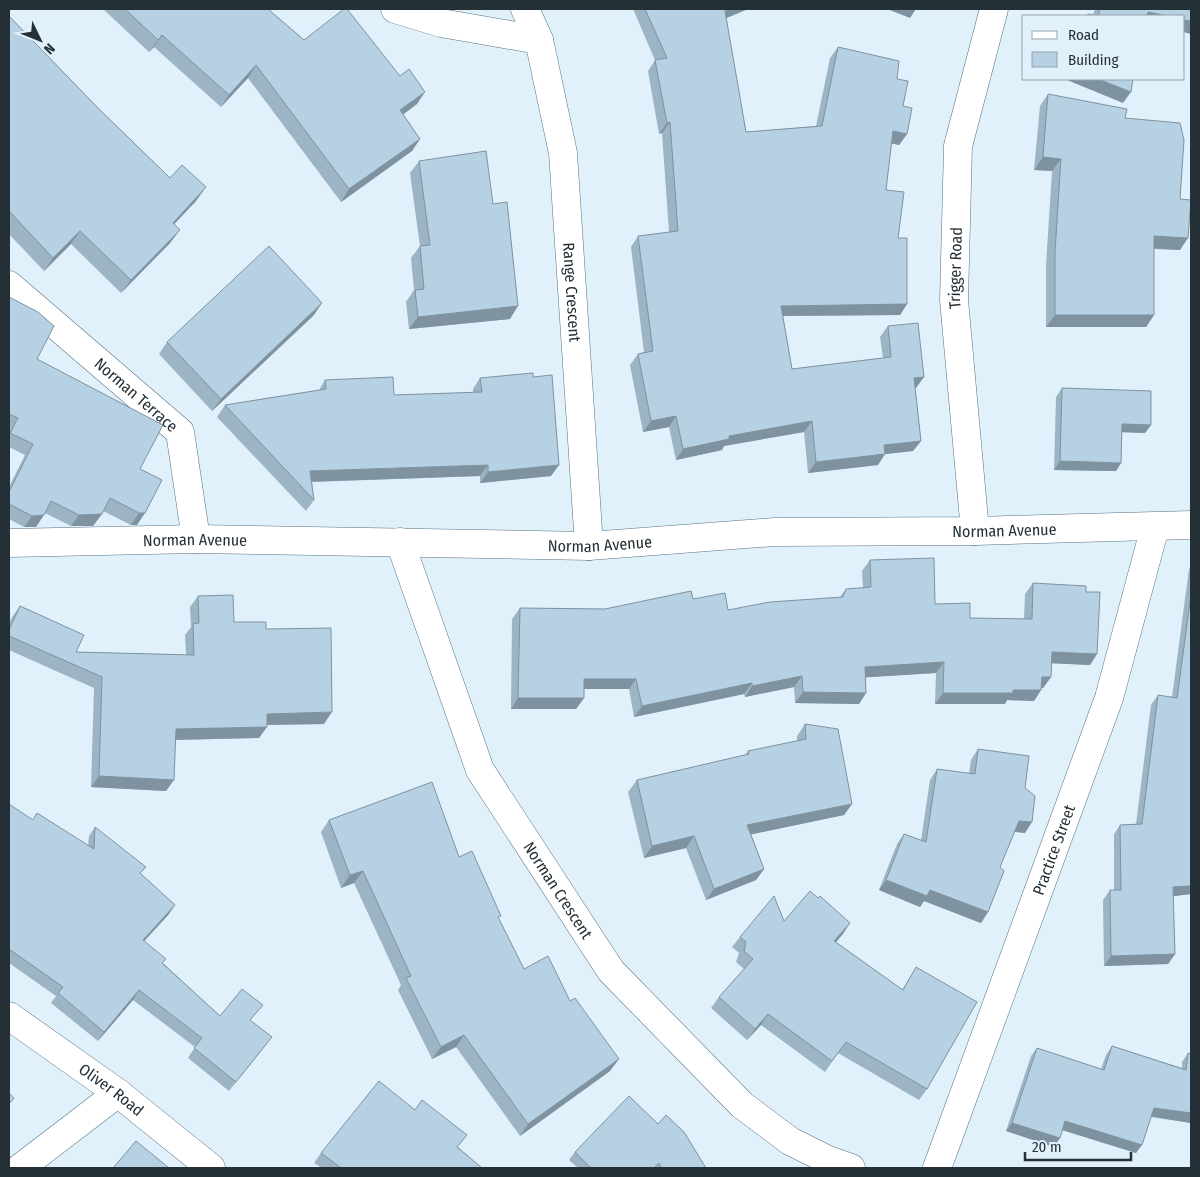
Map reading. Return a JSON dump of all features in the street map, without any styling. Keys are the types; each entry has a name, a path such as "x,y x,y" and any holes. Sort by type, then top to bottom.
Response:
{"street":[{"path":"395,9 441,23 539,40"},
{"name":"Range Crescent","path":"525,9 539,40 563,153 589,546"},
{"name":"Trigger Road","path":"975,531 954,300 958,146 994,9"},
{"name":"Norman Terrace","path":"9,285 180,432 196,539"},
{"name":"Norman Avenue","path":"9,543 196,539 589,546 775,532 975,531 1191,525"},
{"name":"Practice Street","path":"937,1168 1109,698 1155,527"},
{"name":"Norman Crescent","path":"400,542 480,770 611,971 742,1105 790,1141 836,1166"},
{"name":"Oliver Road","path":"9,1016 118,1092 211,1168"},
{"path":"20,1168 118,1092"}],"building":[{"path":"125,9 268,9 304,40 344,9 347,9 400,76 409,69 425,92 400,110 420,139 349,189 256,65 229,95 162,35 158,40"},
{"path":"645,9 730,9 725,11 746,132 822,126 838,47 899,61 897,79 908,81 903,106 912,108 907,134 893,131 886,190 904,192 898,238 907,238 907,304 781,306 792,369 891,357 888,326 918,323 924,377 914,378 921,441 884,445 885,454 816,462 812,421 729,436 729,439 683,449 676,416 651,421 638,354 653,351 638,236 678,231 670,122 667,123 655,60 667,58"},
{"path":"1100,9 1191,9 1191,21 1185,20 1185,15 1163,15 1148,12 1147,15 1098,15"},
{"path":"9,16 98,108 170,178 182,165 206,187 173,223 180,230 131,280 80,231 53,258 9,211"},
{"path":"1101,80 1133,80 1131,92"},
{"path":"1048,94 1127,109 1125,118 1180,123 1184,140 1180,199 1191,200 1188,238 1154,236 1154,315 1055,315 1055,252 1061,159 1043,157"},
{"path":"486,151 493,204 507,202 518,306 418,317 415,290 424,289 420,246 430,245 419,161"},
{"path":"269,246 322,303 221,399 167,342"},
{"path":"9,297 38,312 54,326 37,359 163,425 140,469 162,480 145,513 139,513 110,498 102,514 79,515 51,501 44,515 32,516 9,504 9,492 33,444 10,433 18,418 9,414"},
{"path":"533,373 533,377 552,375 559,465 488,472 488,465 310,471 314,500 225,405 326,389 325,380 393,377 394,395 482,392 480,378"},
{"path":"1062,388 1151,391 1151,425 1122,424 1121,463 1060,461"},
{"path":"934,558 935,604 970,603 970,618 1032,619 1033,583 1086,586 1086,592 1100,592 1097,654 1052,652 1051,677 1042,677 1041,690 1013,690 1013,693 943,693 944,662 865,667 866,693 803,692 802,676 752,686 752,683 642,706 636,679 584,679 584,698 518,698 520,608 605,609 691,591 693,599 725,593 728,610 770,602 843,597 846,589 871,587 870,560"},
{"path":"233,595 234,622 266,622 266,629 331,628 332,712 267,714 267,727 176,729 174,780 99,776 102,677 9,636 9,630 20,606 84,635 76,652 194,655 193,624 199,623 198,596"},
{"path":"1191,595 1191,886 1173,887 1175,954 1111,956 1110,890 1121,890 1120,825 1142,824 1158,695 1177,698"},
{"path":"805,724 838,729 852,804 747,825 764,869 714,889 694,836 652,846 637,780 749,754 748,751 806,739"},
{"path":"978,749 1029,756 1025,788 1035,796 1032,822 1019,821 1000,867 1004,871 988,912 930,890 927,896 886,880 904,834 926,842 937,769 975,774"},
{"path":"432,782 459,857 472,851 501,916 498,917 524,969 548,956 570,1001 575,998 619,1059 528,1124 464,1035 441,1047 406,978 411,976 363,871 350,875 329,820"},
{"path":"9,804 33,820 37,813 94,849 95,827 146,867 140,873 175,905 143,940 166,959 162,963 220,1016 242,989 263,1005 250,1020 272,1037 236,1082 194,1048 202,1038 139,990 104,1032 58,993 63,987 9,949"},
{"path":"810,891 818,898 820,896 850,923 834,941 903,990 916,967 977,1002 927,1089 846,1042 832,1061 768,1014 755,1029 719,997 753,959 744,951 746,942 740,937 774,896 784,921"},
{"path":"1112,1046 1186,1070 1188,1053 1191,1054 1191,1113 1154,1108 1142,1145 1065,1121 1060,1138 1012,1123 1037,1048 1104,1070"},
{"path":"379,1081 415,1110 422,1100 467,1135 457,1147 482,1168 341,1168 321,1153"},
{"path":"9,1093 14,1098 9,1104"},
{"path":"629,1096 658,1124 666,1115 684,1132 706,1168 661,1168 659,1163 654,1168 591,1168 575,1152"},
{"path":"136,1141 169,1168 113,1168"}]}
